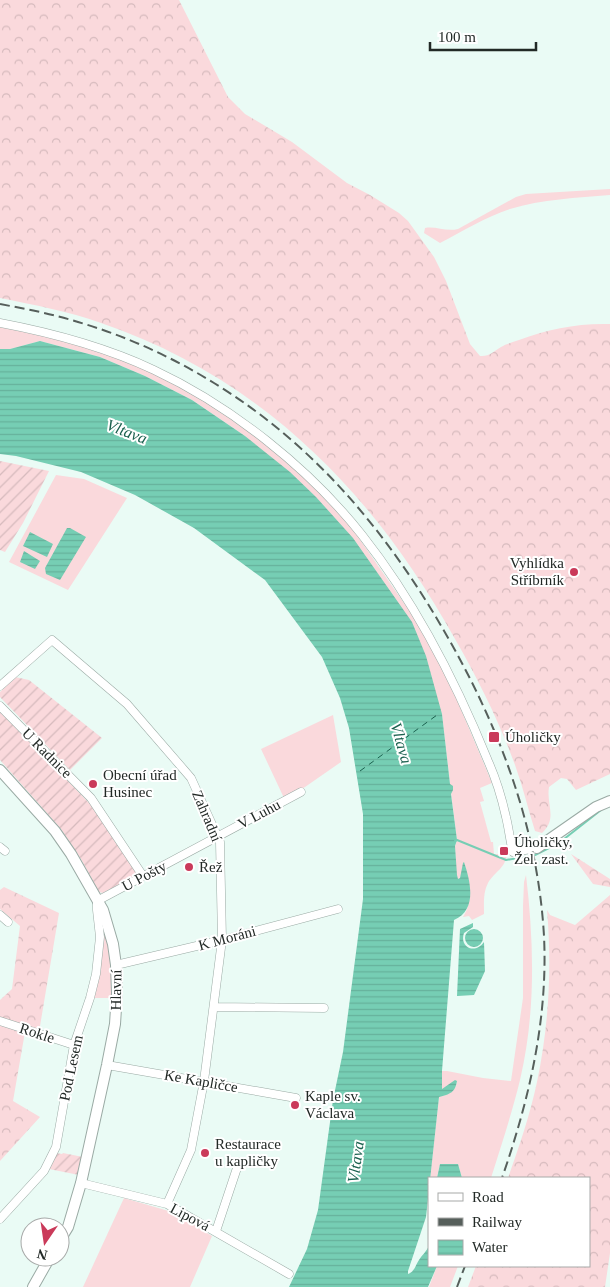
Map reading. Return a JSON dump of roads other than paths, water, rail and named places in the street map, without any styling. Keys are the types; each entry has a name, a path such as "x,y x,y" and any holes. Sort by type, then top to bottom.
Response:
{"street":[{"path":"0,323 70,339 154,370 215,405 270,443 334,504 362,536 393,579 425,631 460,696 489,762 506,817 513,852 541,845 605,803"},
{"name":"Zahradní","path":"0,686 52,640 127,704 191,778 221,849 222,940 204,1081 191,1150 167,1204"},
{"name":"U Radnice","path":"0,706 91,798 142,876"},
{"name":"Hlavní","path":"0,770 55,831 71,854 103,910 114,944 117,993 115,1024 82,1183 70,1220"},
{"name":"V Luhu","path":"217,837 301,792"},
{"name":"U Pošty","path":"97,901 217,837"},
{"name":"Pod Lesem","path":"0,1219 44,1171 56,1147 74,1044 96,974 100,937 97,901"},
{"name":"K Moráni","path":"116,965 222,940 338,909"},
{"path":"0,915 8,922"},
{"path":"214,1007 324,1008"},
{"name":"Rokle","path":"0,1021 74,1044"},
{"name":"Ke Kapličce","path":"107,1065 296,1098"},
{"path":"216,1231 239,1162"},
{"name":"Lipová","path":"82,1183 167,1204 289,1274"},
{"path":"33,1287 44,1267"}],"water":[{"name":"Vltava","path":"40,341 100,357 145,376 192,400 245,436 290,472 316,497 353,538 412,622 426,656 442,714 450,784 453,786 451,794 457,840 455,846 457,875 458,879 460,878 464,862 470,887 469,903 466,910 454,920 442,1089 455,1080 457,1081 455,1088 451,1092 439,1097 430,1177 428,1177 426,1217 408,1271 408,1274 414,1270 428,1248 428,1267 437,1267 428,1287 289,1287 307,1249 318,1210 333,1100 343,1052 363,899 363,814 349,728 340,698 322,657 265,580 194,528 135,495 81,472 16,456 0,454 0,349 10,349"},
{"path":"67,528 86,537 60,580 46,574 45,568"},
{"path":"30,532 53,544 47,557 23,546"},
{"path":"24,551 40,561 35,569 20,562"},
{"path":"473,923 473,927 464,933 464,942 472,949 484,942 485,971 474,995 457,996 460,929"},
{"path":"470,929 478,929 483,934 481,945 470,947 465,942 465,934"},
{"path":"440,1164 458,1164 462,1177 437,1177"}],"waterway":[{"path":"455,841 457,840 506,860 535,855 559,843 601,810"}],"railway":[{"path":"0,304 69,319 131,341 198,373 252,408 287,436 319,466 378,531 404,567 451,643 486,712 514,784 534,859 544,936 543,998 535,1059 521,1119 502,1177"},
{"path":"457,1287 465,1267"}],"place":[{"name":"Vyhlídka Stříbrník","path":"574,572"},
{"name":"Úholičky","path":"494,737"},
{"name":"Obecní úřad Husinec","path":"93,784"},
{"name":"Úholičky, Žel. zast.","path":"504,851"},
{"name":"Řež","path":"189,867"},
{"name":"Kaple sv. Václava","path":"295,1105"},
{"name":"Restaurace u kapličky","path":"205,1153"}]}
